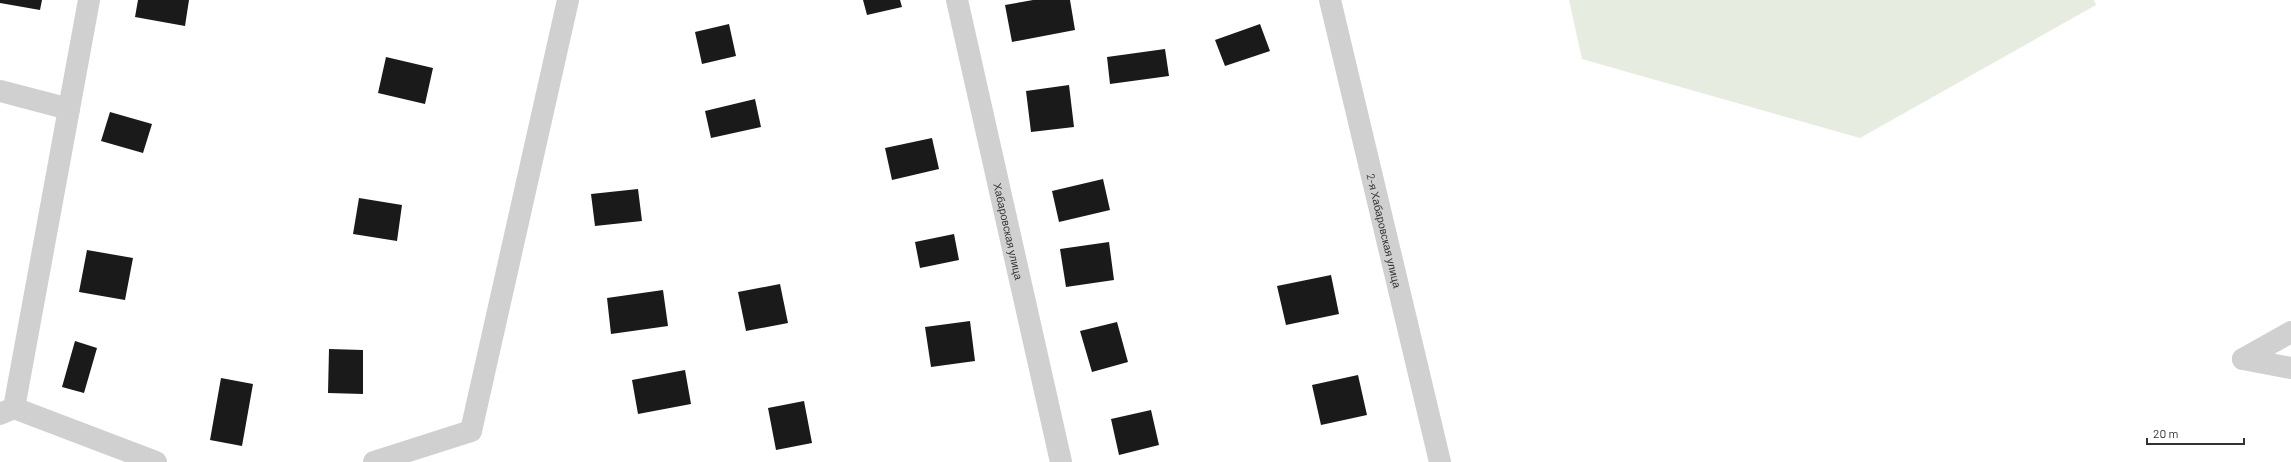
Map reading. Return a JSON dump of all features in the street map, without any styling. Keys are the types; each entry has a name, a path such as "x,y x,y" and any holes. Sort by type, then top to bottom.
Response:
{"street":[{"path":"89,0 69,109 7,411 156,462"},
{"path":"374,462 471,431 568,0"},
{"name":"Хабаровская улица","path":"957,0 1060,462"},
{"name":"2-я Хабаровская улица","path":"1330,0 1440,462"},
{"path":"0,90 69,109"},
{"path":"2291,332 2243,359 2291,368"}],"shaded area":[{"path":"1569,0 2094,0 2096,5 1860,138 1582,59"}],"building":[{"path":"0,0 42,0 40,10 0,3"},
{"path":"138,0 189,0 185,26 135,17"},
{"path":"863,0 900,0 902,7 867,15"},
{"path":"1033,0 1070,0 1075,30 1012,42 1005,5"},
{"path":"729,24 736,56 702,64 695,32"},
{"path":"1260,24 1270,51 1225,66 1215,40"},
{"path":"1165,49 1169,76 1110,84 1107,57"},
{"path":"386,57 433,68 425,104 378,93"},
{"path":"1069,85 1074,127 1031,132 1026,91"},
{"path":"755,99 761,127 711,138 705,111"},
{"path":"110,112 152,124 143,153 101,141"},
{"path":"932,138 939,169 892,180 885,148"},
{"path":"1103,179 1110,210 1059,222 1052,191"},
{"path":"638,189 642,221 595,226 591,194"},
{"path":"359,198 402,205 397,241 353,234"},
{"path":"954,234 959,260 920,268 915,242"},
{"path":"1109,242 1114,280 1066,287 1060,249"},
{"path":"87,250 133,258 125,300 79,292"},
{"path":"1331,275 1339,314 1286,325 1277,286"},
{"path":"780,284 788,323 746,331 738,292"},
{"path":"663,290 668,326 611,334 607,298"},
{"path":"970,321 975,361 931,367 925,327"},
{"path":"1117,322 1128,362 1092,372 1080,331"},
{"path":"75,341 97,348 84,393 62,387"},
{"path":"329,349 363,350 363,394 328,393"},
{"path":"685,370 691,404 638,414 632,380"},
{"path":"1358,375 1367,415 1321,425 1312,385"},
{"path":"221,378 253,384 242,446 210,440"},
{"path":"804,401 812,443 776,450 768,408"},
{"path":"1151,410 1159,445 1119,455 1111,419"}]}
